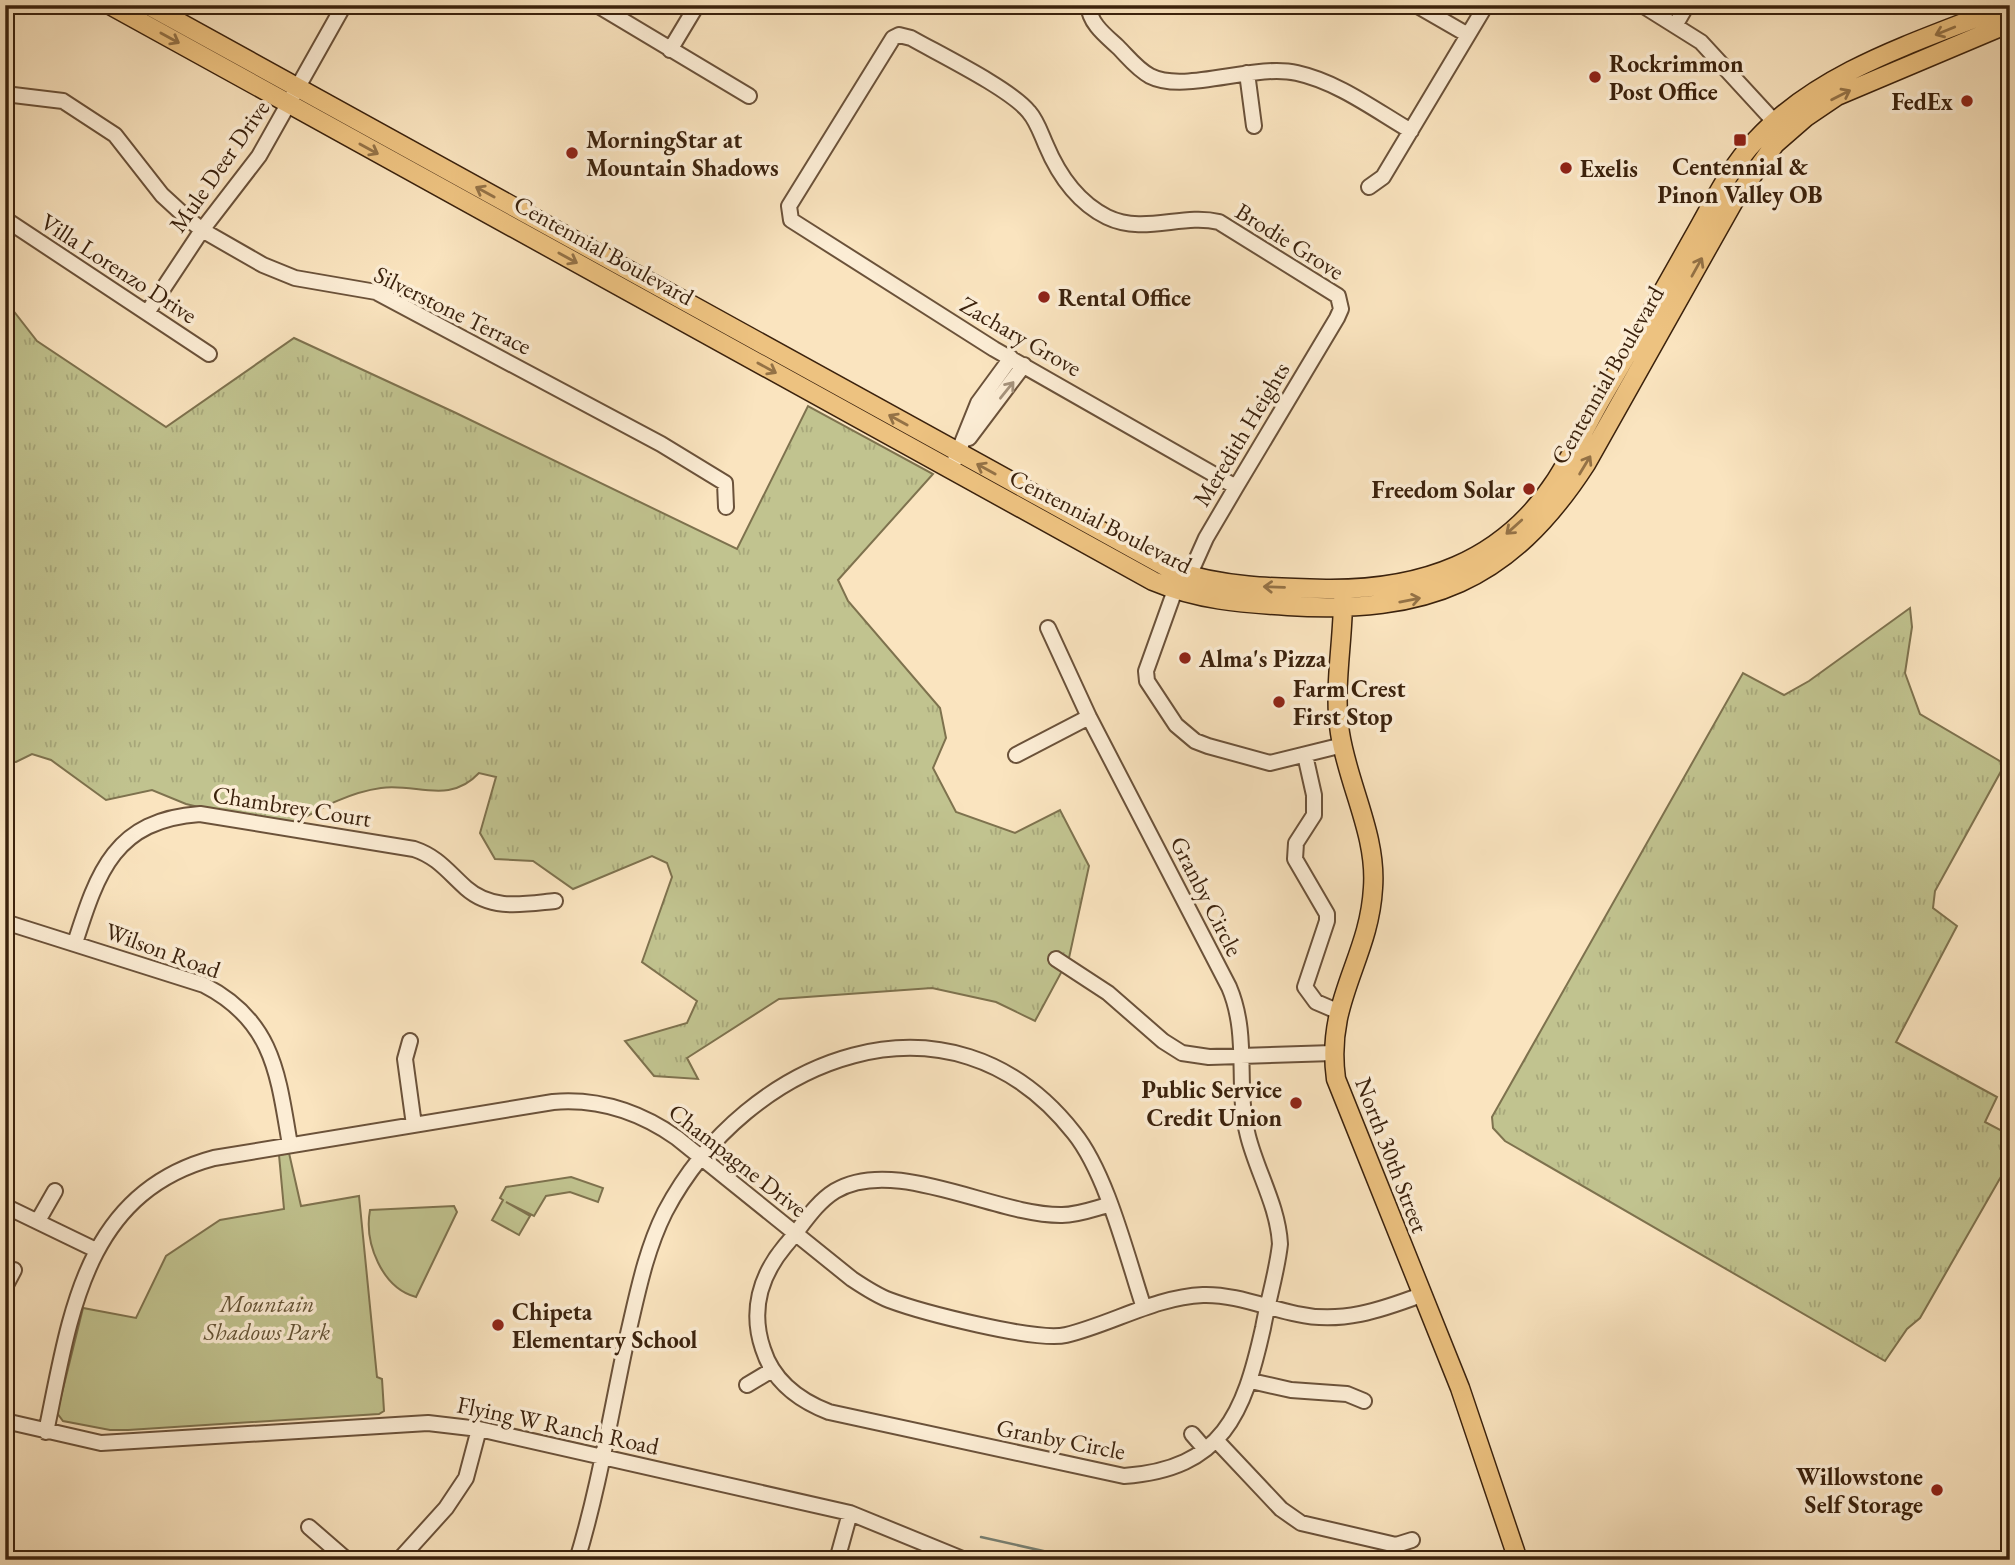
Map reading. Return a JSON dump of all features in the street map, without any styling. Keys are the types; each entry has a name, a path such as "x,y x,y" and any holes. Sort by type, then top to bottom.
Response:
{"main road":[{"name":"Centennial Boulevard","path":"110,5 290,105 954,462 1139,554 1189,576 1234,585 1342,589 1390,587 1429,578 1466,563 1498,541 1540,502 1555,481 1719,191 1746,151 1837,96 2010,23"},
{"name":"Centennial Boulevard","path":"148,5 954,462 1132,570 1175,590 1233,604 1343,609 1413,600 1458,584 1506,556 1548,517 1587,462 1734,201 1797,103 1847,72 2009,5"},
{"name":"North 30th Street","path":"1342,589 1339,718 1343,745 1369,841 1374,876 1368,922 1338,1011 1334,1053 1339,1092 1460,1388 1518,1560"}],"street":[{"name":"Mule Deer Drive","path":"147,313 202,230 259,156 344,5"},
{"path":"597,5 749,96"},
{"path":"670,50 697,5"},
{"path":"1088,5 1096,27 1151,76 1176,82 1289,71 1323,80 1411,131"},
{"path":"1416,5 1468,35"},
{"path":"1369,187 1383,177 1486,5"},
{"path":"1642,5 1676,24 1709,50 1780,128"},
{"path":"1676,24 1687,5"},
{"name":"Brodie Grove","path":"789,215 789,206 888,43 899,35 911,38 1023,105 1036,122 1056,170 1086,204 1108,218 1142,225 1202,220 1219,222 1335,292 1341,301 1337,318"},
{"path":"1247,73 1254,126"},
{"name":"Silverstone Terrace","path":"5,94 63,101 115,135 162,195 202,230 278,272 376,292 693,463 724,483 726,507"},
{"name":"Zachary Grove","path":"789,215 794,224 1018,362 1236,487"},
{"name":"Villa Lorenzo Drive","path":"5,219 209,354"},
{"name":"Meredith Heights","path":"1189,576 1212,526 1337,318"},
{"path":"954,462 978,403 1018,362"},
{"path":"1175,590 1146,671 1147,681 1177,725 1195,741 1208,747 1258,762 1270,763 1343,745"},
{"name":"Granby Circle","path":"1048,628 1090,718 1229,987 1239,1015 1244,1057 1247,1134 1280,1234 1279,1254 1251,1381 1237,1413 1210,1445 1178,1464 1148,1474 1106,1474 829,1412 793,1393 772,1370 760,1340 757,1306 768,1271 831,1194 870,1179 899,1181 1060,1215 1108,1205"},
{"path":"1016,755 1090,718"},
{"path":"1305,755 1314,795 1314,815 1296,843 1294,859 1326,914 1327,921 1306,987 1316,1002 1338,1011"},
{"name":"Chambrey Court","path":"75,943 93,886 116,850 145,827 182,815 200,814 414,849 439,861 466,888 488,901 516,905 555,901"},
{"name":"Wilson Road","path":"5,922 204,985 239,1007 258,1029 271,1055 290,1145"},
{"path":"1056,958 1119,1001 1171,1047 1195,1056 1334,1053"},
{"path":"410,1041 405,1059 414,1125"},
{"path":"577,1560 638,1290 653,1240 674,1196 700,1158 730,1124 813,1068 871,1050 937,1050 957,1053 999,1069 1049,1104 1086,1150 1144,1308"},
{"name":"Champagne Drive","path":"46,1432 76,1302 96,1250 128,1206 168,1175 214,1158 553,1102 589,1102 649,1120 852,1279 884,1297 915,1308 1028,1334 1062,1336 1181,1297 1208,1295 1300,1315 1338,1318 1369,1313 1422,1295"},
{"path":"39,1219 55,1191"},
{"path":"5,1206 39,1219 96,1250"},
{"path":"5,1287 14,1270"},
{"path":"747,1385 772,1370"},
{"path":"1251,1381 1301,1392 1347,1394 1364,1401"},
{"name":"Flying W Ranch Road","path":"5,1421 46,1432 112,1443 428,1423 479,1429 850,1513 965,1560"},
{"path":"399,1560 446,1508 466,1478 479,1429"},
{"path":"1192,1434 1210,1445 1281,1509 1301,1523 1396,1545 1412,1540"},
{"path":"837,1560 850,1513"},
{"path":"309,1527 347,1560"}],"green space":[{"path":"5,300 37,341 166,427 294,338 737,549 808,406 933,474 838,580 848,601 940,708 946,738 933,768 956,812 1015,833 1060,810 1089,866 1069,958 1035,1021 996,1002 932,988 779,999 687,1058 698,1079 654,1076 625,1041 687,1023 697,1001 642,962 672,877 667,863 652,856 573,889 533,861 495,859 480,833 496,777 479,773 468,783 444,790 394,787 368,790 332,804 286,828 186,804 152,790 106,800 51,760 32,754 16,762 5,761"},
{"path":"1910,608 1912,627 1905,673 1920,714 2005,764 1935,891 1933,908 1957,926 1896,1042 1997,1097 1985,1122 2010,1135 2010,1161 1920,1318 1907,1329 1885,1361 1505,1141 1493,1128 1492,1117 1743,673 1784,695 1809,681"},
{"name":"Mountain Shadows Park","path":"289,1153 301,1206 359,1196 377,1377 382,1379 384,1411 379,1414 128,1430 110,1430 63,1421 57,1413 83,1308 136,1318 166,1256 220,1220 284,1209 279,1155"},
{"path":"571,1177 603,1188 598,1202 570,1192 546,1196 534,1216 506,1202 530,1216 519,1235 492,1220 503,1200 500,1198 506,1187"},
{"path":"454,1206 457,1212 416,1297 404,1292 385,1274 373,1250 370,1210"}],"waterway":[{"path":"981,1537 1083,1560"}],"place":[{"name":"Rockrimmon Post Office","path":"1595,77"},
{"name":"FedEx","path":"1967,101"},
{"name":"Centennial & Pinon Valley OB","path":"1740,140"},
{"name":"MorningStar at Mountain Shadows","path":"572,153"},
{"name":"Exelis","path":"1566,168"},
{"name":"Rental Office","path":"1044,297"},
{"name":"Freedom Solar","path":"1529,489"},
{"name":"Alma's Pizza","path":"1185,658"},
{"name":"Farm Crest First Stop","path":"1279,702"},
{"name":"Public Service Credit Union","path":"1296,1103"},
{"name":"Chipeta Elementary School","path":"498,1325"},
{"name":"Willowstone Self Storage","path":"1937,1490"}]}
